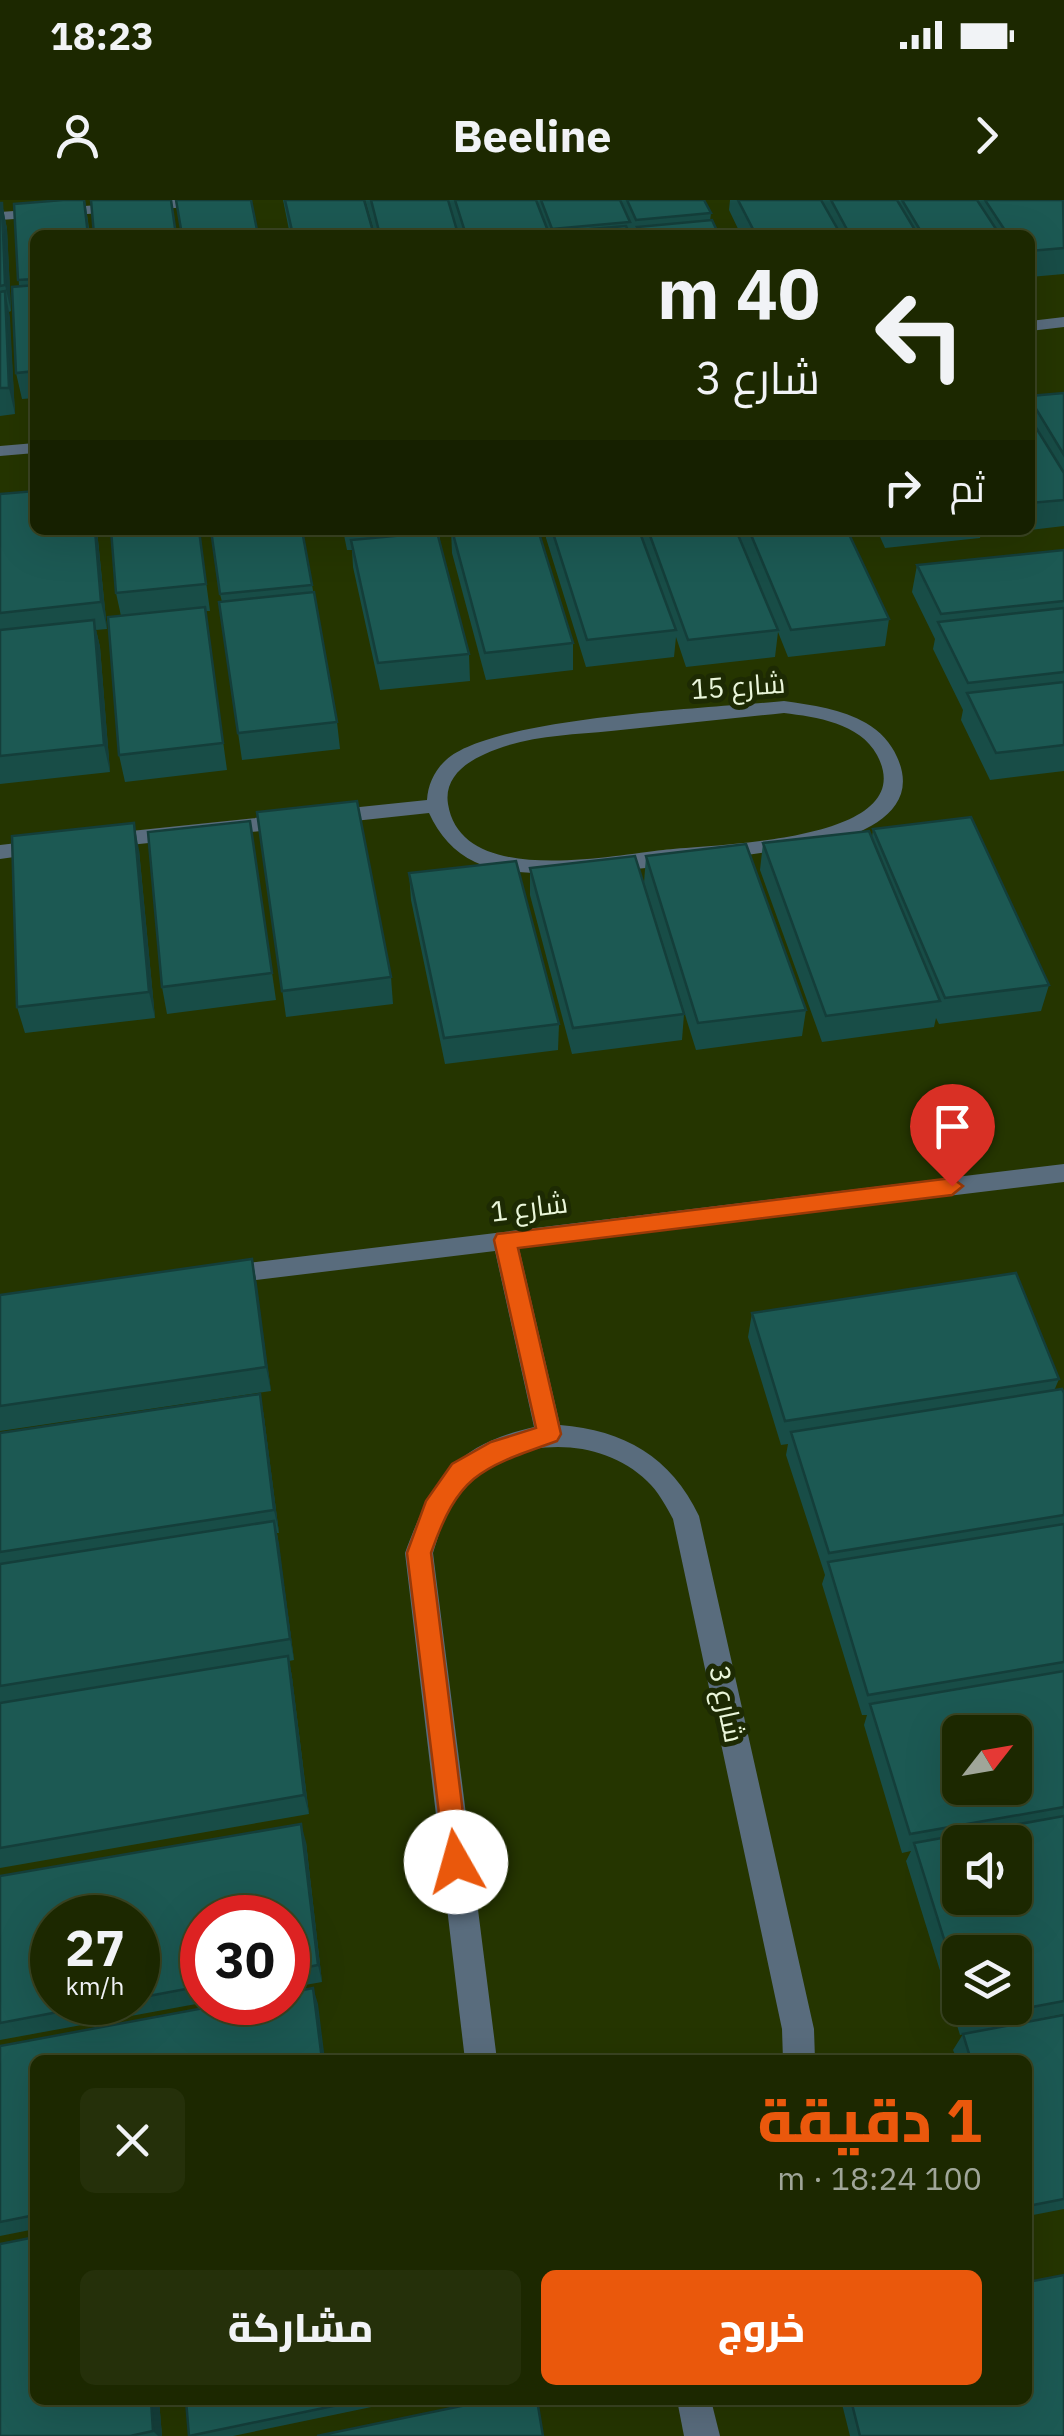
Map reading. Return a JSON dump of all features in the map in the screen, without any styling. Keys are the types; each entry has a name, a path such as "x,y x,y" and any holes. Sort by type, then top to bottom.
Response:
{"street":[{"path":"0,216 233,200"},
{"path":"1035,325 1064,322"},
{"path":"0,451 30,448"},
{"name":"شارع 15","path":"784,707 844,719 871,735 889,758 896,784 886,805 863,822 826,837 562,868 504,864 470,852 446,831 436,806 437,784 450,764 475,750 522,735 784,707"},
{"path":"0,852 436,806"},
{"name":"شارع 1","path":"194,1277 1064,1173"},
{"path":"505,1240 549,1434"},
{"name":"شارع 3","path":"480,2055 419,1553 434,1509 461,1472 500,1449 549,1434 590,1437 629,1452 658,1474 686,1516 798,2029 799,2055"},
{"path":"695,2405 702,2436"}],"building":[{"path":"84,200 87,230 30,230 30,279 18,280 14,204"},
{"path":"91,200 171,200 175,230 94,230"},
{"path":"176,200 251,200 257,230 181,230"},
{"path":"285,200 364,200 373,230 292,230"},
{"path":"371,200 448,200 457,230 379,230"},
{"path":"455,200 536,200 548,230 464,230"},
{"path":"541,200 620,200 630,222 552,229"},
{"path":"627,200 704,200 711,213 636,220"},
{"path":"738,200 821,200 838,230 753,230"},
{"path":"831,200 897,200 915,230 847,230"},
{"path":"902,200 977,200 997,230 920,230"},
{"path":"985,200 1063,200 1064,248 1035,251 1035,230 1005,230"},
{"path":"0,203 5,285 0,286"},
{"path":"712,220 717,230 638,230 637,227"},
{"path":"626,226 628,230 578,230"},
{"path":"30,285 30,372 16,373 12,287"},
{"path":"5,291 9,388 0,388 0,292"},
{"path":"1064,393 1064,455 1035,407 1035,396"},
{"path":"1035,426 1064,473 1064,500 1035,503"},
{"path":"30,491 30,535 95,535 101,602 0,613 0,494"},
{"path":"111,535 200,535 206,584 116,593"},
{"path":"212,535 303,535 312,585 220,594"},
{"path":"438,535 469,654 378,663 351,540"},
{"path":"453,535 540,535 573,643 485,653"},
{"path":"554,535 641,535 676,630 587,640"},
{"path":"650,535 738,535 778,630 688,640"},
{"path":"751,535 849,535 889,619 791,630"},
{"path":"1064,550 1064,601 941,614 917,565"},
{"path":"314,592 337,722 238,733 219,602"},
{"path":"205,607 223,743 119,755 108,617"},
{"path":"1064,608 1064,672 968,683 938,622"},
{"path":"94,620 104,745 0,756 0,630"},
{"path":"1064,682 1064,745 996,753 967,693"},
{"path":"357,801 391,977 282,991 257,812"},
{"path":"971,817 1049,985 945,998 873,829"},
{"path":"250,821 272,973 162,987 148,832"},
{"path":"134,823 149,992 17,1007 12,836"},
{"path":"869,831 940,1001 826,1016 763,843"},
{"path":"746,844 806,1010 698,1023 646,856"},
{"path":"635,856 684,1014 573,1028 530,868"},
{"path":"516,861 559,1024 444,1038 409,873"},
{"path":"252,1259 266,1367 0,1406 0,1295"},
{"path":"1016,1273 1059,1379 785,1421 752,1313"},
{"path":"1062,1389 1064,1515 829,1553 791,1432"},
{"path":"260,1394 274,1510 0,1552 0,1433"},
{"path":"274,1521 290,1639 0,1686 0,1564"},
{"path":"1064,1524 1064,1662 868,1695 828,1562"},
{"path":"288,1656 304,1795 0,1848 0,1703"},
{"path":"1064,1671 1064,1807 942,1825 942,1828 910,1834 870,1704"},
{"path":"1064,1816 1064,2001 1032,2007 1032,1935 943,1935 914,1843 942,1838 942,1915 1032,1915 1032,1825 1014,1825"},
{"path":"301,1824 310,1895 180,1895 180,1990 160,1994 160,1895 30,1895 30,2017 0,2023 0,1876"},
{"path":"310,1899 318,1965 310,1967"},
{"path":"313,1988 321,2055 30,2055 30,2216 0,2222 0,2046 113,2025 160,2025 160,2016 180,2012 180,2025 310,2025"},
{"path":"1064,2015 1064,2199 1032,2205 1032,2055 969,2055 963,2034 1032,2025 1032,2021"},
{"path":"30,2238 30,2405 151,2405 153,2431 130,2436 0,2436 0,2244"},
{"path":"1064,2275 1064,2436 860,2436 852,2405 1032,2405 1032,2281"},
{"path":"186,2405 338,2405 189,2436"},
{"path":"466,2405 538,2405 543,2436 317,2436"}],"route":[{"path":"456,1862 419,1553 434,1509 461,1472 500,1449 549,1434 505,1240 952,1186"}]}
